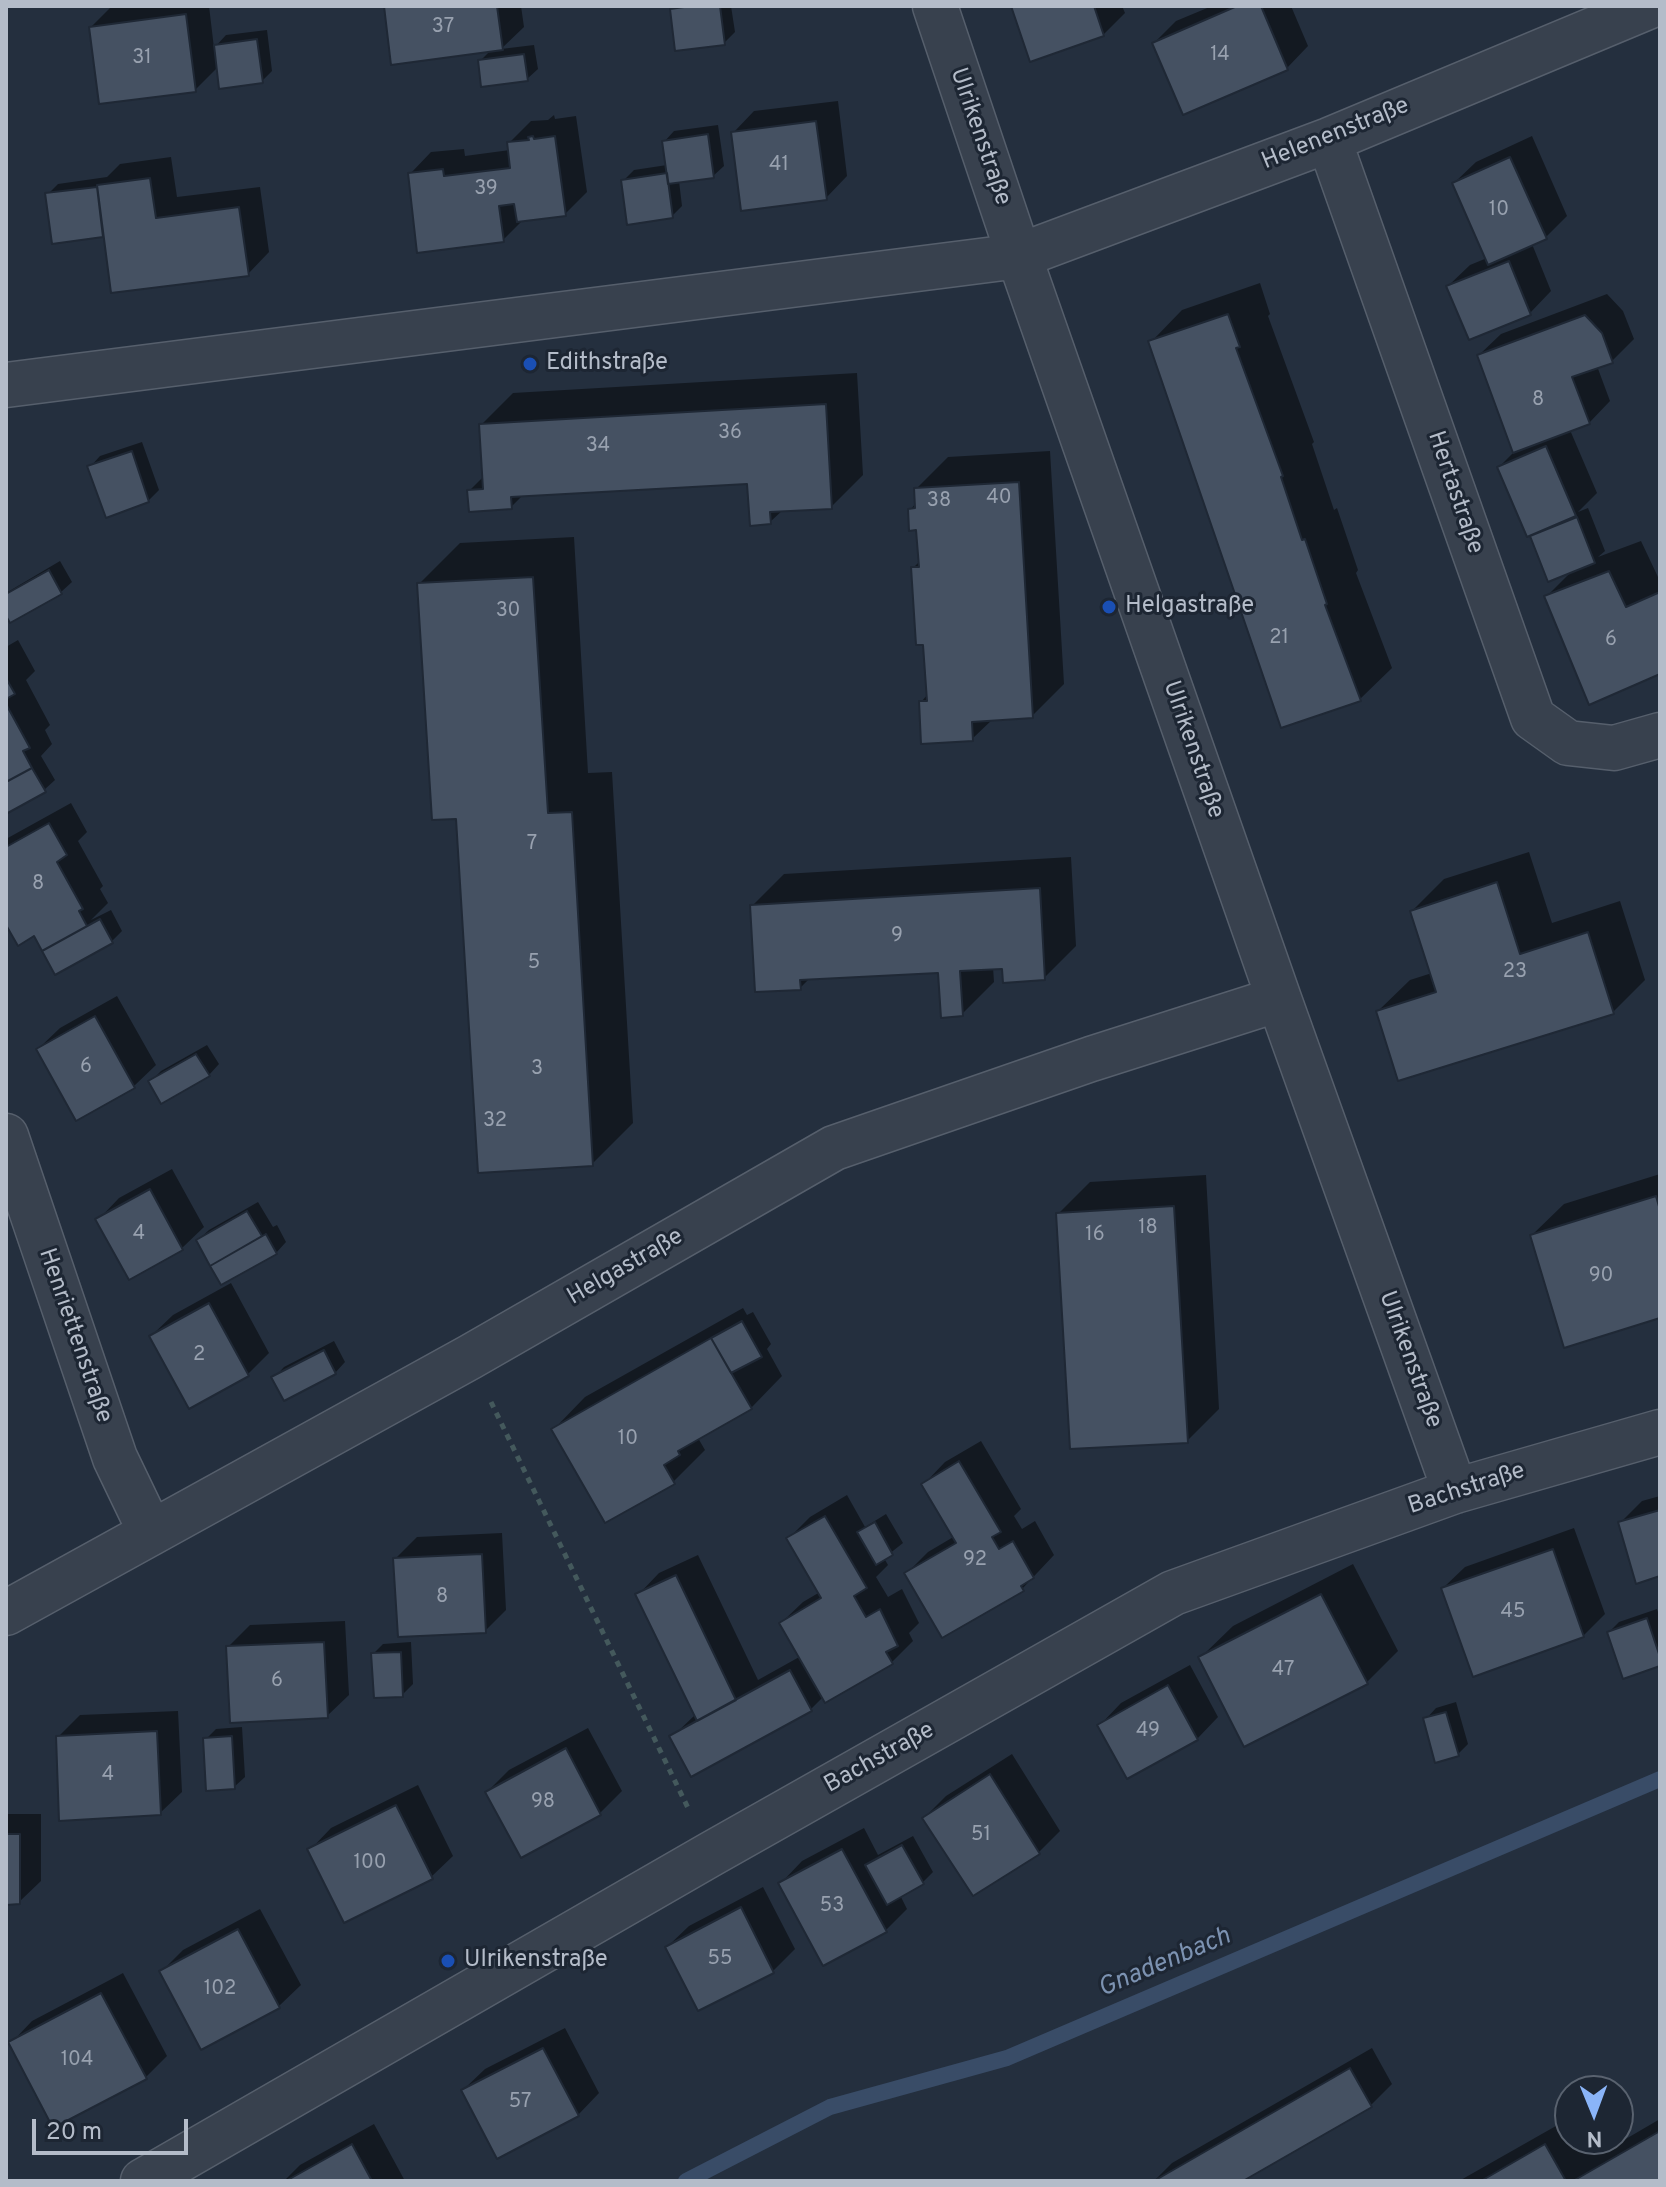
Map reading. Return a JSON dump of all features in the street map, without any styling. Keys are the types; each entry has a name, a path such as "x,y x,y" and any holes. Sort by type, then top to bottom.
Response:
{"street":[{"name":"Ulrikenstraße","path":"935,6 1019,256 1279,999 1455,1491"},
{"name":"Helenenstraße","path":"1019,256 1329,140 1650,6"},
{"name":"Hertastraße","path":"1329,140 1533,718 1568,743 1614,748 1660,735"},
{"path":"6,385 1019,256"},
{"name":"Helgastraße","path":"6,1613 470,1357 834,1148 1091,1059 1279,999"},
{"name":"Henriettenstraße","path":"6,1136 115,1458 151,1533"},
{"name":"Bachstraße","path":"143,2181 1173,1593 1455,1491 1660,1432"}],"path":[{"path":"470,1357 711,1854"}],"building":[{"path":"384,6 497,6 503,50 391,65"},
{"path":"720,6 725,45 675,51 670,9"},
{"path":"1011,6 1094,6 1104,36 1030,62"},
{"path":"1237,6 1261,6 1288,70 1183,115 1152,43"},
{"path":"186,14 196,92 99,104 89,27"},
{"path":"257,39 263,83 219,89 214,45"},
{"path":"524,54 528,81 481,87 478,60"},
{"path":"816,121 827,200 741,211 731,132"},
{"path":"708,134 714,178 668,184 662,141"},
{"path":"533,136 534,139 555,136 566,216 517,222 514,204 499,206 504,242 417,253 408,173 443,169 444,176 510,168 507,142 529,140 528,137"},
{"path":"1510,157 1547,239 1488,265 1452,183"},
{"path":"667,173 673,218 627,225 621,180"},
{"path":"150,178 156,218 239,207 249,276 111,293 97,185"},
{"path":"97,187 103,237 52,244 45,193"},
{"path":"1509,261 1531,315 1469,340 1446,286"},
{"path":"1228,314 1240,347 1236,348 1361,701 1281,728 1148,341"},
{"path":"1585,315 1602,333 1613,363 1572,377 1590,424 1513,453 1477,355"},
{"path":"826,404 832,509 770,512 771,524 750,526 747,484 511,497 512,509 469,512 467,490 483,489 479,424"},
{"path":"1546,446 1576,516 1527,537 1497,467"},
{"path":"132,451 149,502 106,518 87,466"},
{"path":"1019,482 1033,718 972,722 973,741 921,744 919,701 927,701 923,645 916,645 911,567 919,567 916,530 909,531 908,509 915,508 914,488"},
{"path":"1577,517 1595,563 1548,582 1530,536"},
{"path":"49,570 62,594 10,623 6,616 6,594"},
{"path":"1609,571 1626,607 1660,592 1660,674 1589,705 1544,596"},
{"path":"533,577 548,813 572,812 593,1166 478,1173 456,819 432,820 417,583"},
{"path":"6,678 15,694 6,699"},
{"path":"6,704 30,748 23,751 32,768 6,782"},
{"path":"32,768 46,792 6,814 6,782"},
{"path":"49,823 67,855 57,862 83,909 79,911 87,926 42,951 34,936 18,946 6,925 6,847"},
{"path":"1497,882 1520,954 1588,932 1614,1014 1398,1081 1376,1011 1436,992 1410,911"},
{"path":"1040,888 1045,980 1003,983 1002,969 960,971 963,1016 941,1018 938,973 800,980 801,990 755,992 750,905"},
{"path":"100,919 113,943 55,975 42,951"},
{"path":"95,1016 135,1088 76,1121 36,1049"},
{"path":"196,1054 210,1076 161,1104 148,1081"},
{"path":"150,1189 183,1250 129,1280 95,1219"},
{"path":"1656,1196 1660,1210 1660,1318 1564,1348 1530,1235"},
{"path":"1174,1206 1188,1443 1070,1449 1056,1213"},
{"path":"247,1211 262,1236 210,1266 196,1240"},
{"path":"266,1234 277,1254 221,1285 210,1266"},
{"path":"209,1303 249,1376 189,1409 149,1336"},
{"path":"742,1321 762,1357 731,1373 711,1338"},
{"path":"711,1338 752,1409 678,1451 680,1455 664,1465 675,1484 605,1523 551,1429"},
{"path":"324,1350 336,1374 284,1401 271,1377"},
{"path":"959,1461 1001,1532 992,1537 999,1549 1013,1541 1034,1578 1021,1586 1024,1591 942,1638 904,1573 956,1543 921,1484"},
{"path":"1660,1510 1660,1576 1636,1584 1618,1522"},
{"path":"825,1516 867,1588 854,1596 866,1617 880,1609 898,1646 886,1652 893,1664 825,1703 779,1623 821,1598 786,1538"},
{"path":"875,1522 893,1555 876,1565 857,1532"},
{"path":"1553,1549 1584,1637 1473,1677 1441,1588"},
{"path":"482,1554 486,1633 398,1637 393,1558"},
{"path":"676,1575 736,1700 697,1721 635,1594"},
{"path":"1321,1594 1368,1684 1244,1747 1198,1657"},
{"path":"1647,1618 1660,1666 1623,1679 1607,1632"},
{"path":"324,1642 328,1718 230,1723 226,1646"},
{"path":"401,1652 403,1697 374,1698 371,1653"},
{"path":"790,1670 812,1711 691,1777 669,1736"},
{"path":"1168,1685 1198,1740 1127,1779 1097,1725"},
{"path":"1446,1712 1459,1756 1435,1763 1423,1718"},
{"path":"157,1731 161,1815 59,1821 56,1736"},
{"path":"232,1736 235,1789 206,1791 203,1738"},
{"path":"566,1748 601,1815 521,1858 485,1792"},
{"path":"990,1774 1040,1854 973,1896 922,1818"},
{"path":"396,1805 433,1879 344,1923 307,1849"},
{"path":"6,1834 20,1834 20,1904 6,1905"},
{"path":"902,1845 924,1884 887,1905 865,1865"},
{"path":"842,1849 887,1932 823,1966 778,1883"},
{"path":"741,1907 774,1973 698,2011 665,1947"},
{"path":"238,1929 280,2008 201,2050 159,1971"},
{"path":"101,1993 147,2079 53,2128 8,2042"},
{"path":"543,2048 579,2116 497,2159 461,2090"},
{"path":"1350,2068 1372,2107 1243,2181 1154,2181"},
{"path":"1660,2131 1660,2181 1573,2181 1618,2155 1634,2155 1634,2146"},
{"path":"352,2144 372,2181 286,2181"},
{"path":"1545,2144 1566,2181 1481,2181"}],"waterway":[{"name":"Gnadenbach","path":"686,2181 830,2107 1007,2058 1660,1779"}],"place":[{"name":"Edithstraße","path":"530,364"},
{"name":"Helgastraße","path":"1109,607"},
{"name":"Ulrikenstraße","path":"448,1961"}]}
